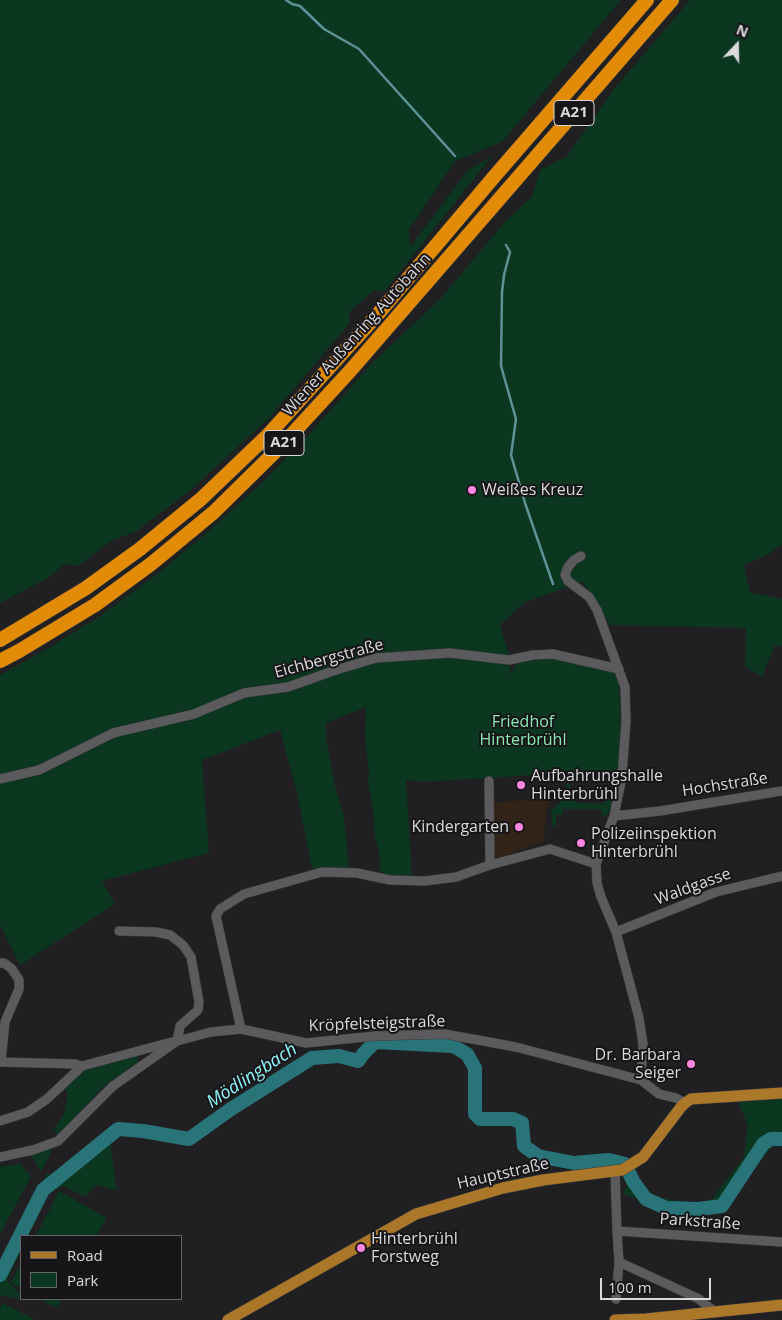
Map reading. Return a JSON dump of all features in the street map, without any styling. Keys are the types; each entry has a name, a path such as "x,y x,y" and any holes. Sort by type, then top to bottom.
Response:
{"highway":[{"name":"Wiener Außenring Autobahn","path":"0,640 86,588 140,549 201,499 268,435 378,314 647,0"},
{"name":"Wiener Außenring Autobahn","path":"0,661 95,604 151,564 214,512 282,445 350,371 672,0"}],"main road":[{"path":"622,1169 643,1157 684,1103 691,1099 782,1093"},
{"name":"Hauptstraße","path":"228,1320 416,1214 503,1188 543,1180 622,1169"},
{"path":"615,1320 782,1305"}],"street":[{"path":"582,556 574,560 568,567 565,575 568,581 589,597 597,610 624,687 626,720 622,777 614,816 596,864 597,882 600,897 616,932 640,1018 643,1044 641,1080 659,1094 676,1098 684,1103"},
{"name":"Eichbergstraße","path":"0,780 39,770 113,733 194,714 244,693 288,687 376,658 450,653 509,660 533,655 553,654 619,669"},
{"path":"489,781 490,865"},
{"name":"Hochstraße","path":"614,816 660,811 782,791"},
{"path":"241,1030 216,916 220,910 244,894 322,872 356,873 390,880 425,881 456,877 490,865 550,849 596,864"},
{"name":"Waldgasse","path":"616,932 716,892 782,876"},
{"path":"0,1121 28,1112 47,1100 82,1066 177,1041 180,1026 198,1010 199,1002 191,957 183,944 170,935 156,932 119,932"},
{"path":"0,963 4,963 12,970 19,980 19,988 5,1022 1,1062 75,1064 82,1066"},
{"name":"Kröpfelsteigstraße","path":"0,1157 33,1150 58,1141 113,1086 177,1041 211,1032 241,1030 306,1043 375,1036 445,1034 516,1047 641,1080"},
{"path":"616,1299 619,1262 616,1231 622,1169"},
{"name":"Parkstraße","path":"616,1231 782,1242"},
{"path":"619,1262 699,1299 716,1312"}],"shaded area":[{"name":"Kindergarten","path":"551,799 546,812 544,841 500,858 494,857 492,802"}],"green space":[{"path":"0,0 621,0 502,142 455,161 409,230 410,247 468,170 492,156 384,292 374,290 350,312 349,324 269,418 192,489 137,531 111,541 78,566 64,564 48,578 0,603"},
{"name":"Friedhof Hinterbrühl","path":"690,0 782,0 782,545 767,555 744,565 750,592 782,599 782,646 774,646 762,677 745,666 746,628 610,625 583,582 525,602 500,625 509,655 511,674 520,658 553,654 612,671 619,681 621,730 616,772 565,773 423,782 406,780 412,877 388,876 380,871 380,859 375,837 373,808 368,783 369,773 365,736 366,707 326,723 326,737 335,786 344,816 349,868 312,868 297,793 280,730 202,760 209,853 102,881 115,904 20,965 0,925 0,675 100,616 161,571 262,483 313,430 373,362 440,299 504,223 532,196 540,170 567,156 614,89"},
{"path":"569,781 572,800 580,803 603,804 606,796 614,799 608,814 602,817 601,809 563,809 563,815 556,815 556,827 553,827 551,810 564,799 567,782"},
{"path":"139,1053 137,1063 106,1084 58,1135 54,1129 64,1114 68,1094 64,1088 80,1071"},
{"path":"782,1098 782,1147 774,1144 723,1208 656,1205 623,1194 632,1174 655,1197 696,1204 712,1199 744,1157 748,1125 738,1102"},
{"path":"110,1142 117,1191 96,1185 86,1197 63,1186 48,1194 28,1235 20,1235 20,1252 7,1280 20,1294 20,1299 0,1295 0,1265 47,1173 62,1180"},
{"path":"55,1145 41,1172 30,1153"},
{"path":"20,1163 31,1177 0,1234 0,1167"},
{"path":"59,1191 107,1218 97,1235 37,1235"},
{"path":"20,1265 20,1287 11,1282"},
{"path":"42,1300 61,1300 57,1307"},
{"path":"3,1303 35,1320 0,1320 0,1308"}],"waterway":[{"path":"286,0 300,6 324,29 359,49 455,156"},
{"path":"506,245 510,252 502,292 501,366 516,419 511,455 525,503 553,584"},
{"name":"Mödlingbach","path":"20,1235 43,1190 118,1129 143,1131 189,1139 231,1109 312,1058 339,1056 358,1061 375,1042 453,1046 467,1054 475,1068 475,1114 480,1119 513,1119 522,1123 524,1146 538,1156 574,1163 609,1160 625,1164 633,1181 646,1199 666,1208 698,1209 722,1206 763,1144 771,1139 782,1139"},
{"name":"Mödlingbach","path":"0,1275 20,1235"}],"place":[{"name":"Weißes Kreuz","path":"472,490"},
{"name":"Aufbahrungshalle Hinterbrühl","path":"521,785"},
{"name":"Kindergarten","path":"519,827"},
{"name":"Polizeiinspektion Hinterbrühl","path":"581,843"},
{"name":"Dr. Barbara Seiger","path":"691,1064"},
{"name":"Hinterbrühl Forstweg","path":"361,1248"}]}
